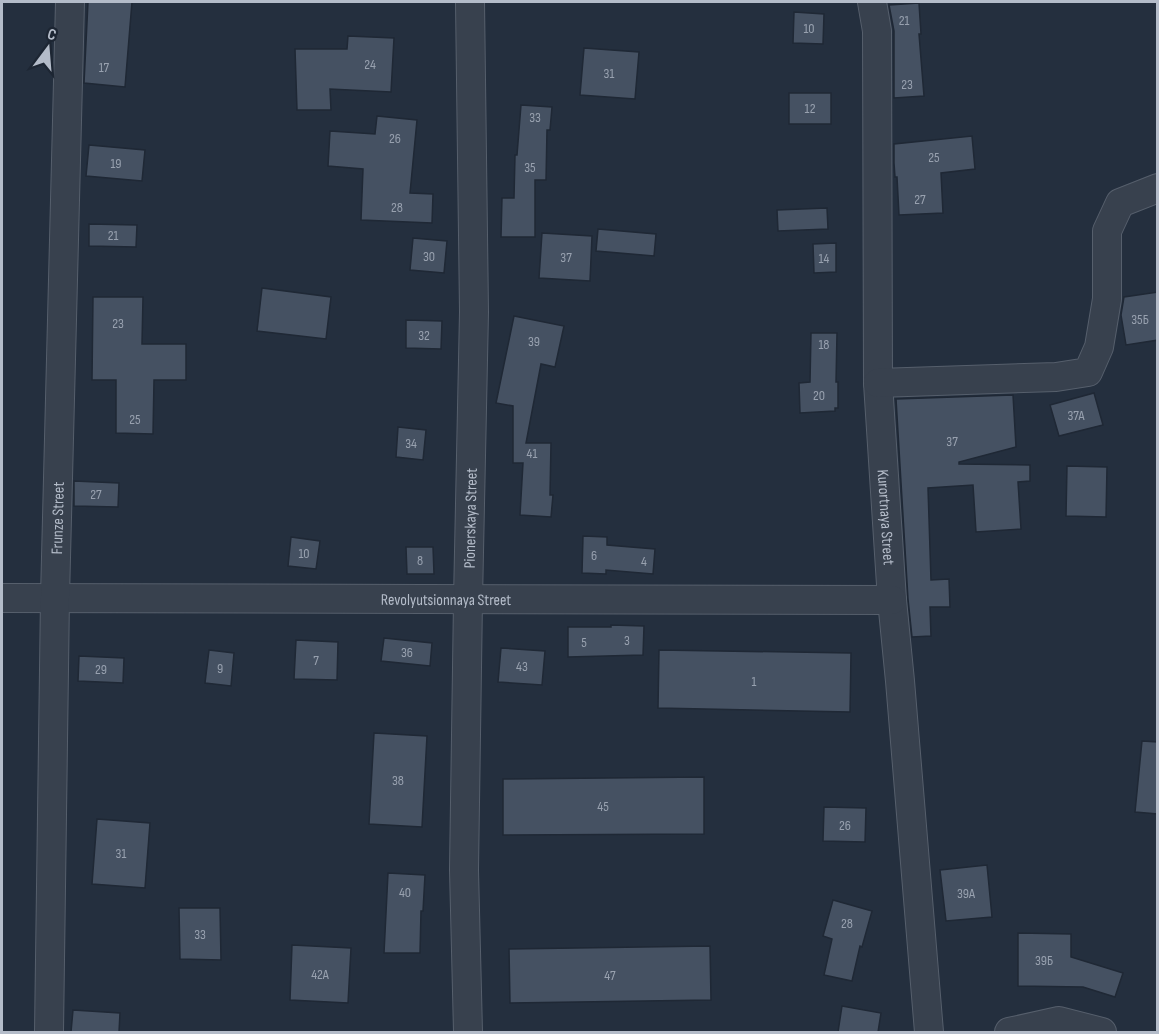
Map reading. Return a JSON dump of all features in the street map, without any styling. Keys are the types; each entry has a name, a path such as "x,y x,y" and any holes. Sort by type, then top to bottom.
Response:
{"street":[{"name":"Frunze Street","path":"49,1032 55,597 70,2"},
{"name":"Pionerskaya Street","path":"468,1032 464,870 474,312 470,2"},
{"name":"Kurortnaya Street","path":"872,2 878,31 878,383 892,600 929,1032"},
{"path":"878,383 1056,377 1088,372 1099,347 1107,299 1107,231 1120,203 1158,188"},
{"name":"Revolyutsionnaya Street","path":"2,598 892,600"},
{"path":"1009,1032 1059,1022 1102,1032"}],"building":[{"path":"88,2 132,2 125,87 84,83"},
{"path":"919,3 924,96 894,98 894,31 889,5"},
{"path":"794,12 824,14 823,44 793,43"},
{"path":"348,36 394,38 391,92 330,89 331,110 297,110 295,49 347,49"},
{"path":"584,48 639,52 635,99 580,95"},
{"path":"789,93 831,93 831,124 789,124"},
{"path":"521,105 552,107 550,130 547,130 546,180 535,180 535,237 501,237 502,198 514,198 515,155 517,155"},
{"path":"377,116 417,120 410,193 433,194 432,223 361,220 363,169 328,166 330,131 375,134"},
{"path":"972,136 975,169 941,173 943,213 899,215 894,144"},
{"path":"89,145 145,150 142,181 86,176"},
{"path":"827,208 828,229 778,231 777,210"},
{"path":"89,224 137,225 136,247 89,246"},
{"path":"598,229 656,234 654,256 596,251"},
{"path":"542,233 592,236 590,281 539,278"},
{"path":"413,238 447,241 444,273 410,270"},
{"path":"836,243 836,272 814,273 813,244"},
{"path":"262,288 331,297 326,339 257,331"},
{"path":"1158,292 1158,340 1126,345 1121,315 1124,297"},
{"path":"93,297 143,297 142,344 186,344 186,380 154,380 153,434 116,433 116,380 92,380"},
{"path":"514,316 564,326 555,367 541,364 526,443 551,443 550,495 553,495 551,517 520,515 523,463 513,463 513,406 496,403"},
{"path":"406,320 442,321 441,349 406,348"},
{"path":"811,333 837,333 838,408 835,408 835,411 800,413 799,383 810,382"},
{"path":"1094,393 1103,425 1059,436 1050,405"},
{"path":"1013,395 1016,447 959,462 959,464 1030,465 1030,481 1018,482 1021,529 976,532 973,485 928,488 931,580 949,579 950,607 930,607 931,636 912,637 896,399"},
{"path":"398,427 426,430 423,460 396,457"},
{"path":"1067,466 1107,467 1106,517 1066,516"},
{"path":"74,481 119,483 118,507 74,506"},
{"path":"583,536 607,537 607,545 655,549 653,574 606,570 606,574 582,573"},
{"path":"291,537 320,541 316,569 288,566"},
{"path":"406,547 433,547 434,574 407,574"},
{"path":"611,625 644,626 643,655 568,657 568,627 611,627"},
{"path":"384,638 432,643 430,666 381,661"},
{"path":"296,640 338,642 337,680 294,679"},
{"path":"501,648 545,651 542,685 498,682"},
{"path":"209,650 234,653 231,686 205,683"},
{"path":"659,650 851,653 850,712 658,708"},
{"path":"79,656 124,658 123,683 78,681"},
{"path":"374,733 427,736 422,827 369,824"},
{"path":"1142,741 1158,742 1158,814 1135,812"},
{"path":"704,777 704,834 503,835 503,779"},
{"path":"824,807 866,808 865,842 823,841"},
{"path":"97,819 150,823 145,888 92,884"},
{"path":"987,865 992,917 946,921 940,870"},
{"path":"388,873 425,875 420,953 384,953"},
{"path":"833,900 872,911 862,947 860,946 852,981 824,975 832,939 823,936"},
{"path":"179,908 220,908 221,960 180,959"},
{"path":"1018,933 1071,934 1071,957 1123,973 1115,997 1083,987 1018,986"},
{"path":"292,945 351,948 348,1003 290,1000"},
{"path":"710,946 711,1000 510,1003 509,949"},
{"path":"842,1006 881,1013 878,1032 838,1032"},
{"path":"73,1010 120,1013 119,1032 71,1032"}]}
